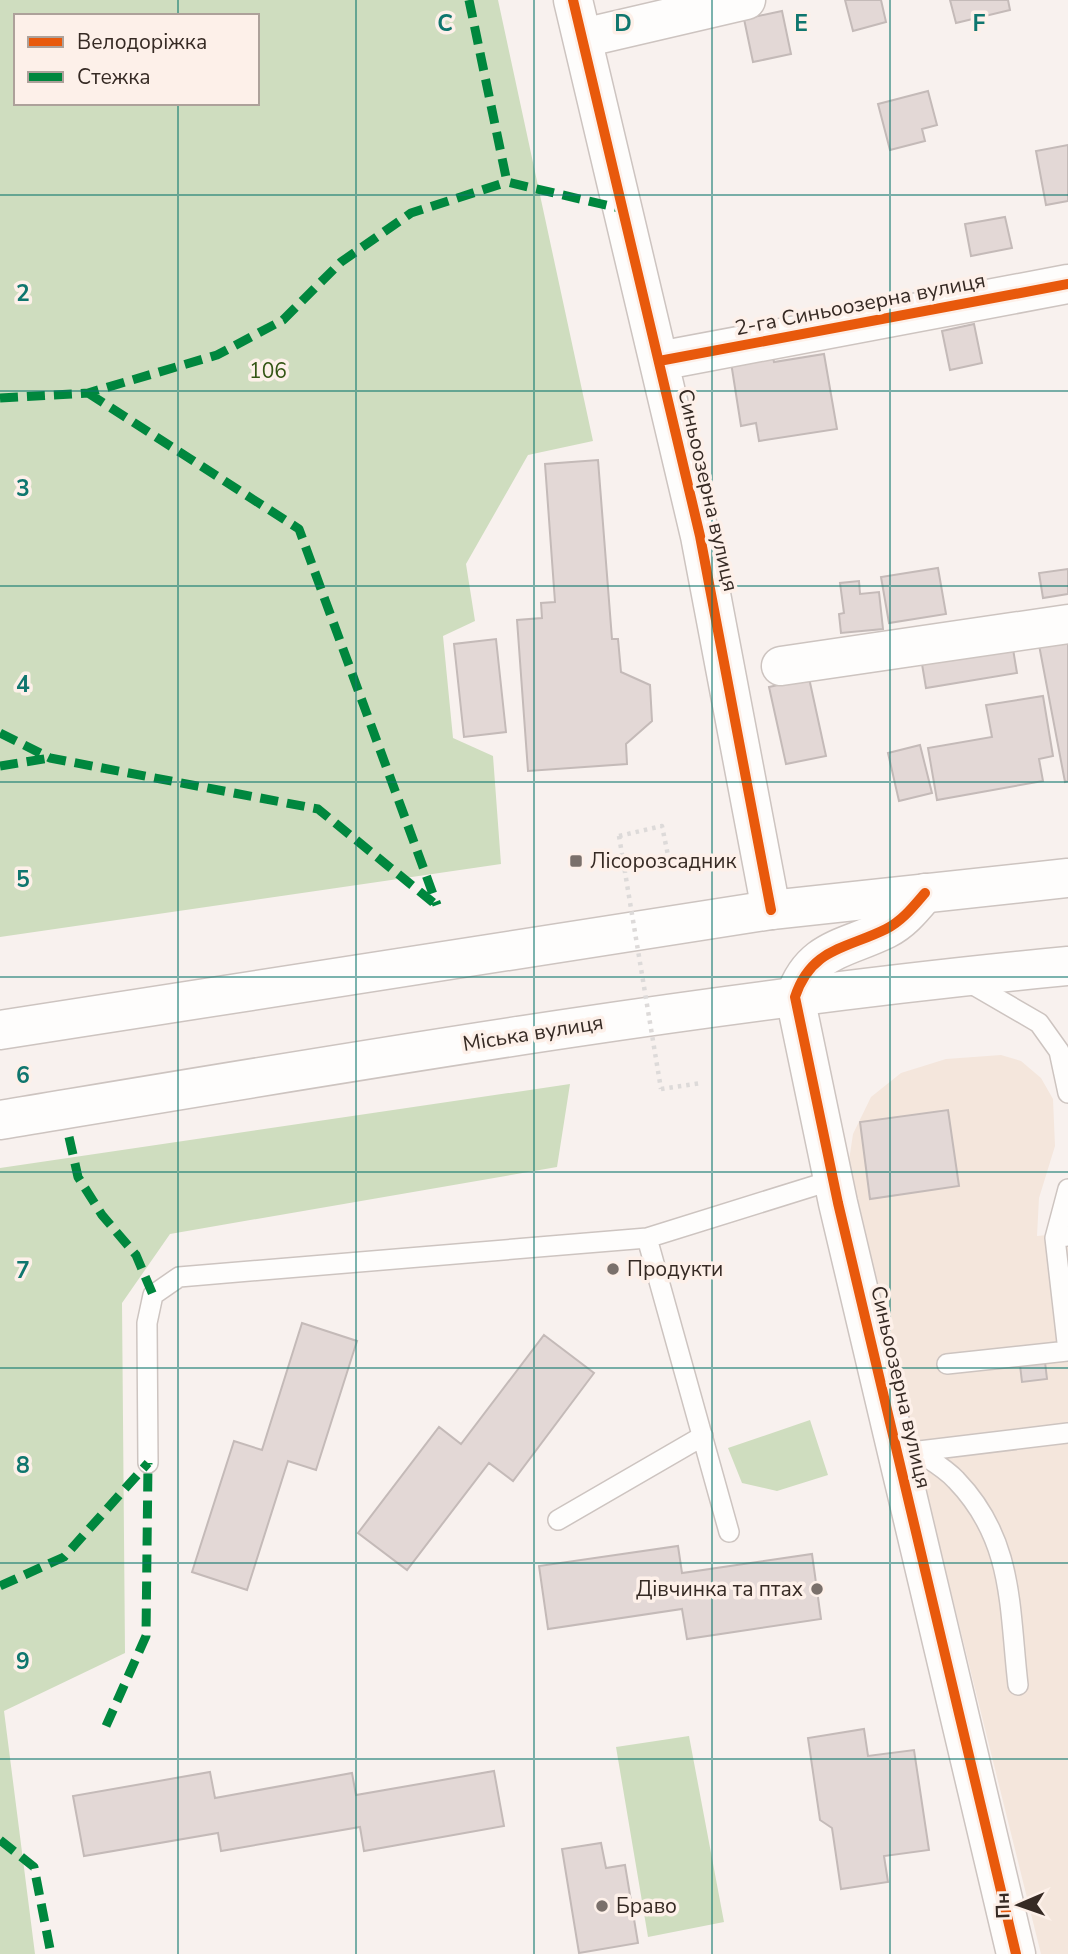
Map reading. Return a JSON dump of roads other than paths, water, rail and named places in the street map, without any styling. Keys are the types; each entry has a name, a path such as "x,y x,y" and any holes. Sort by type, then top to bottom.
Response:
{"main road":[{"name":"Синьоозерна вулиця","path":"573,0 702,549 762,850 771,910"},
{"path":"583,38 746,0"},
{"name":"2-га Синьоозерна вулиця","path":"659,361 1068,284"},
{"path":"781,666 1068,624"},
{"path":"0,1030 771,910 1068,877"},
{"path":"795,997 801,977 818,959 843,945 886,929 906,915 925,893"},
{"name":"Міська вулиця","path":"0,1120 593,1023 958,976 1068,966"},
{"name":"Синьоозерна вулиця","path":"795,997 833,1180 907,1452 1016,1954"}],"lane":[{"path":"958,976 1039,1023 1059,1051 1068,1093"},
{"path":"148,1463 147,1323 153,1295 179,1277 647,1238 833,1180"},
{"path":"947,1364 1068,1351 1062,1237 1068,1189"},
{"path":"647,1238 729,1532"},
{"path":"907,1452 1068,1433"},
{"path":"558,1520 703,1436"},
{"path":"907,1452 955,1478 988,1519 1004,1559 1018,1685"}],"place":[{"name":"Лісорозсадник","path":"576,861"},
{"name":"Продукти","path":"613,1269"},
{"name":"Дівчинка та птах","path":"817,1589"},
{"name":"Браво","path":"602,1906"}],"park label":[{"name":"106","path":"268,371"}]}
